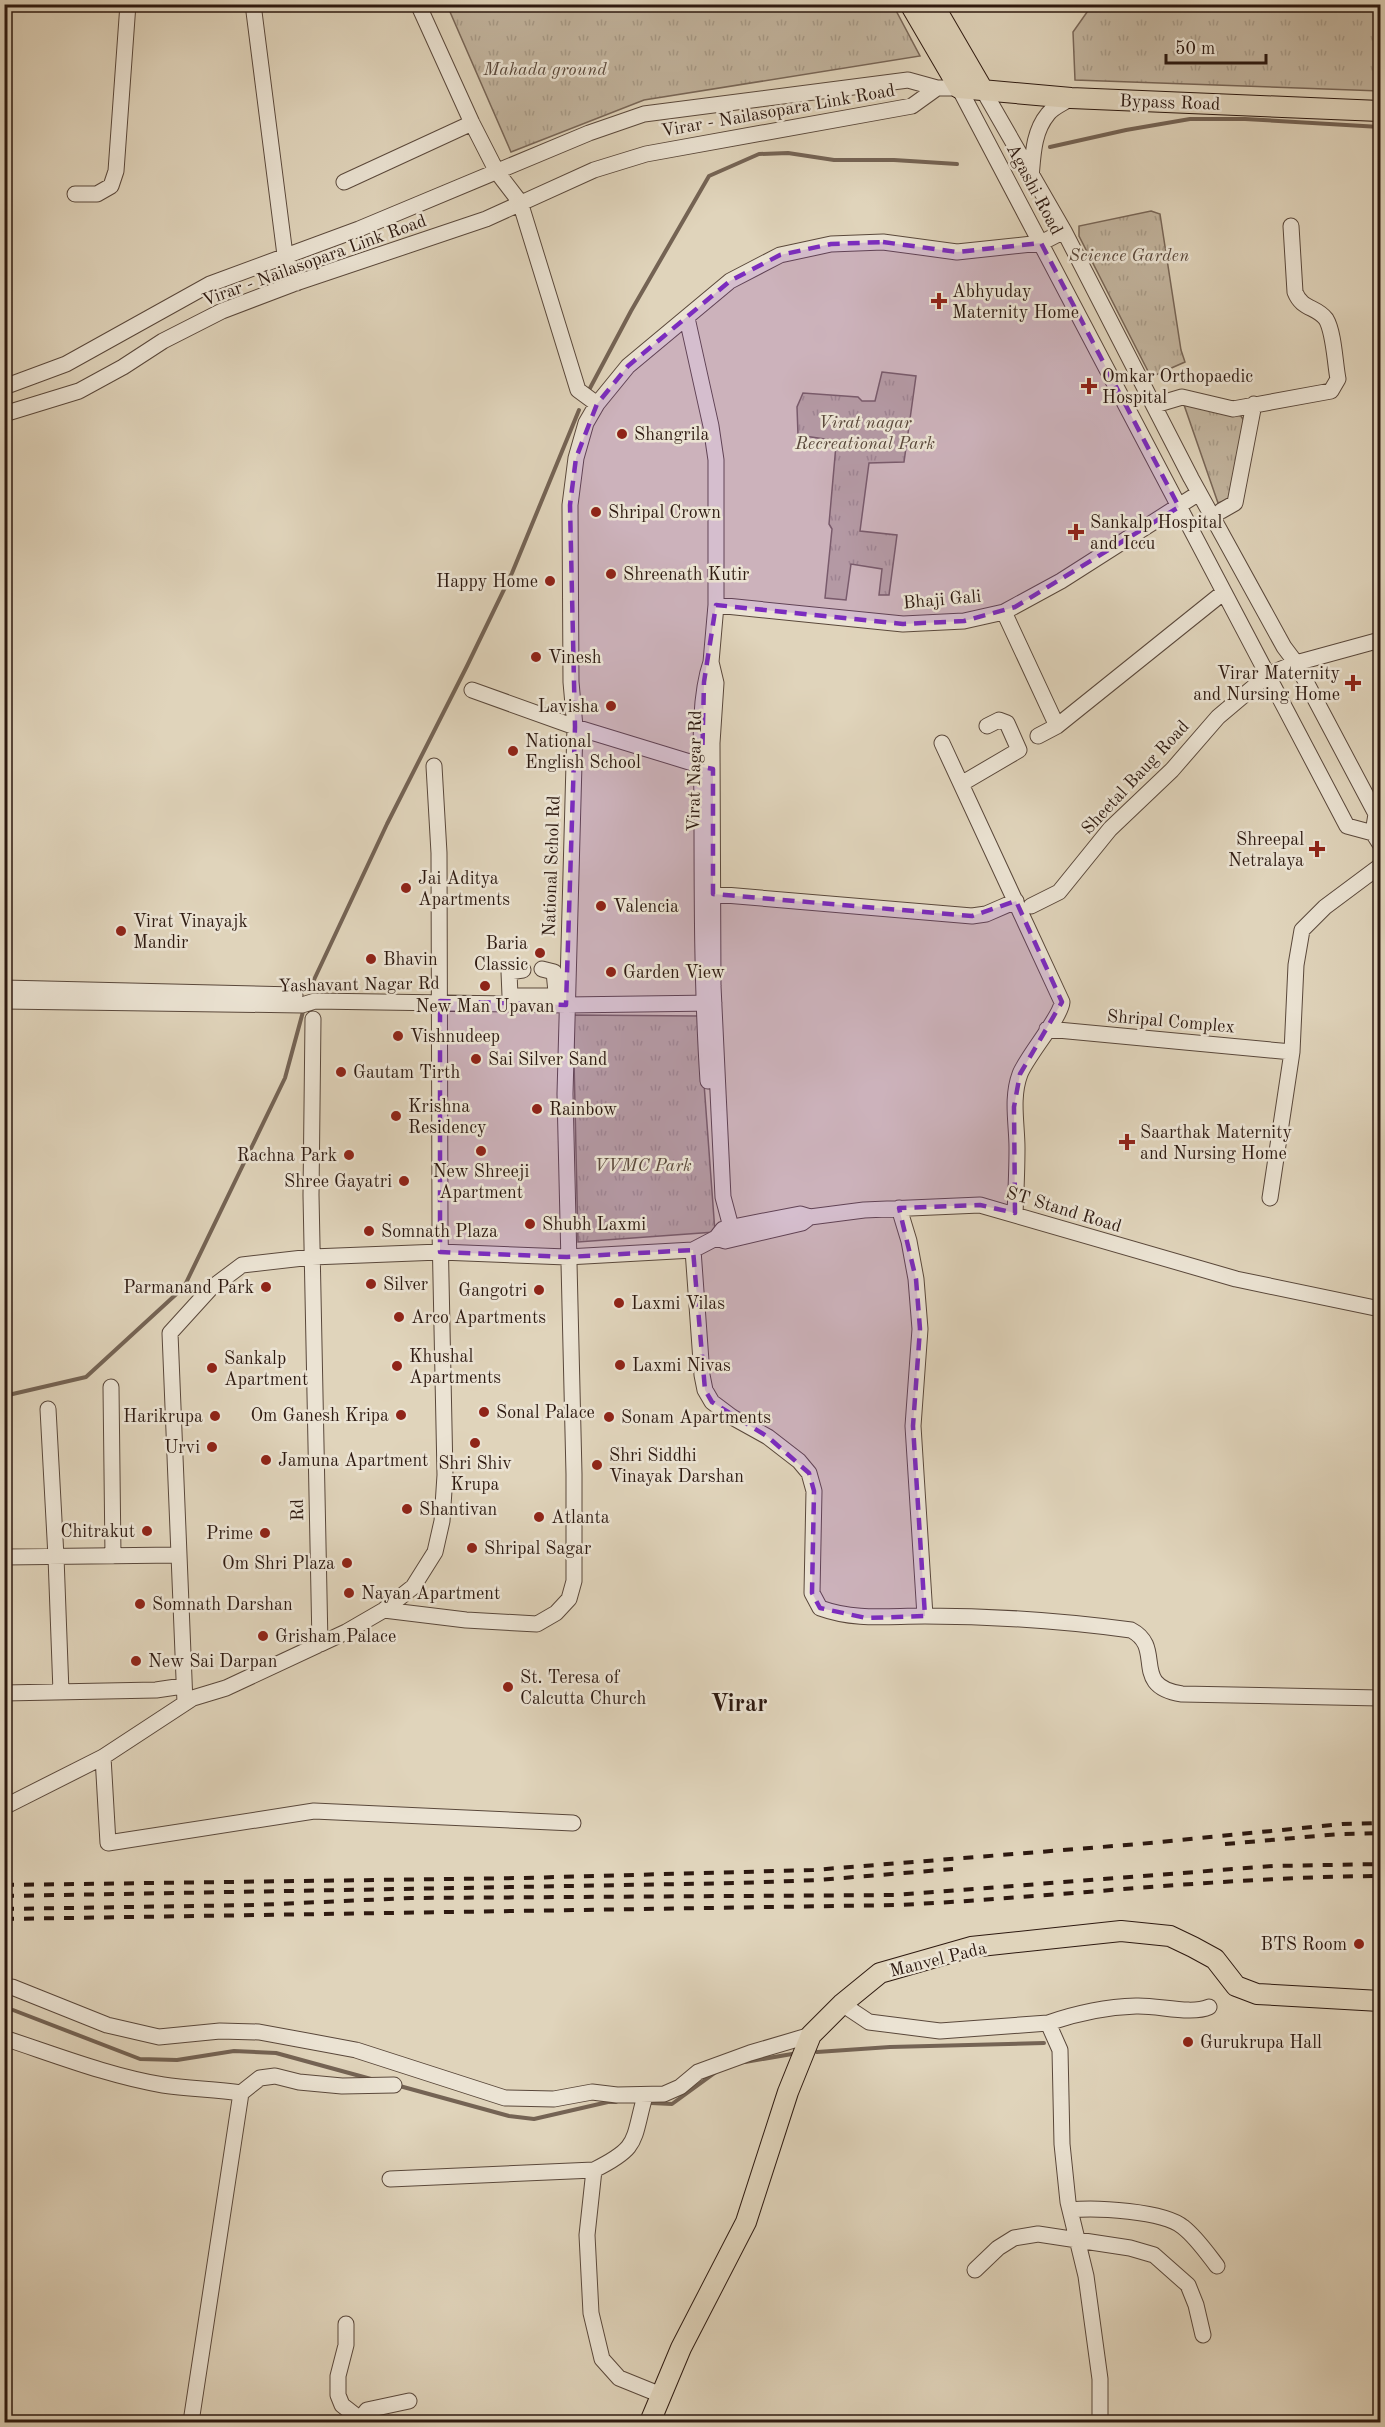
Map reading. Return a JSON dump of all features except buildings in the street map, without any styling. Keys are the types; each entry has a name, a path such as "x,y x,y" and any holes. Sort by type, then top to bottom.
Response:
{"main road":[{"path":"910,4 959,88"},
{"path":"933,4 983,90"},
{"name":"Bypass Road","path":"959,88 1071,98 1380,111"},
{"name":"Manvel Pada","path":"650,2422 686,2338 746,2222 788,2092 811,2036 842,2004 880,1973 971,1947 1121,1931 1170,1936 1215,1959 1236,1986 1257,1994 1380,2001"}],"street":[{"path":"75,194 97,194 111,186 116,171 128,4"},
{"path":"254,4 285,255 297,283"},
{"path":"418,4 497,172 520,202 578,390 595,402"},
{"name":"Virar - Nailasopara Link Road","path":"4,387 66,364 210,284 359,229 590,133 644,114 908,80 937,88"},
{"path":"937,88 959,88"},
{"name":"Virar - Nailasopara Link Road","path":"4,414 79,392 164,341 222,311 486,219 594,170 646,154 912,106 937,88"},
{"name":"Agashi Road","path":"959,88 1041,243 1076,315 1269,674 1347,826 1377,838 1376,814 1296,663 1284,647 1199,493 1064,231 983,90"},
{"path":"1031,177 1034,143 1042,124 1049,112 1071,98"},
{"path":"344,182 472,123"},
{"path":"1155,405 1182,397 1233,409 1331,391 1338,379 1330,327 1319,313 1299,301 1295,292 1292,226"},
{"path":"1041,243 1064,231"},
{"name":"National Schol Rd","path":"558,1002 575,727 571,682 570,505 576,458 595,402 628,366 730,281 780,255 821,246 883,242 957,252 1041,243"},
{"path":"687,318 711,426 716,460 716,605 711,662 704,682 707,768 708,1004"},
{"path":"1221,511 1235,503 1254,404"},
{"name":"Bhaji Gali","path":"716,605 903,624 964,621 1004,612 1061,581 1199,493"},
{"path":"1038,736 1057,726 1224,592"},
{"path":"1004,612 1057,726"},
{"name":"Sheetal Baug Road","path":"713,894 972,916 1024,904 1059,892 1110,830 1172,770 1218,717 1269,674 1296,663 1380,640"},
{"path":"472,690 575,727 707,768"},
{"path":"966,781 1019,750 1004,721 999,720 987,726"},
{"path":"958,741 954,747 966,781 1024,904 1062,1002 1059,1012 1020,1074 1014,1107 1017,1146 1015,1213"},
{"path":"942,743 966,781"},
{"path":"4,1808 103,1757 193,1698 226,1688 320,1644 384,1610 413,1587 435,1552 442,1521 445,1475 440,1252 439,853 434,766"},
{"name":"Virat Nagar Rd","path":"707,768 713,894 708,1004 726,1234"},
{"path":"1270,1198 1292,1052 1296,965 1302,930 1325,907 1380,866"},
{"path":"384,1610 466,1620 537,1624 556,1613 569,1599 574,1581 574,1474 567,1257 565,1094 555,972 542,969"},
{"path":"523,970 509,972 510,996 558,1002"},
{"path":"4,988 283,995 303,996 315,1001"},
{"name":"Yashavant Nagar Rd","path":"4,1000 302,1005 315,1001 708,1004"},
{"name":"Rd","path":"313,1019 312,1257 320,1644"},
{"name":"Shripal Complex","path":"1047,1029 1292,1052"},
{"name":"ST Stand Road","path":"693,1250 726,1234 802,1223 810,1217 864,1210 980,1205 1015,1213 1112,1244 1236,1279 1380,1309"},
{"path":"899,1208 909,1241 916,1280 920,1329 913,1426 925,1616"},
{"path":"185,1703 170,1333 210,1289 242,1264 312,1257 440,1252 567,1257 693,1250 705,1390 712,1402 732,1417 768,1437 799,1461 809,1473 814,1491 812,1593 820,1608 840,1616 866,1618 925,1616 995,1618 1131,1630 1141,1635 1147,1644 1150,1670 1155,1683 1166,1692 1380,1698"},
{"path":"111,1387 113,1556"},
{"path":"48,1409 57,1557 61,1692"},
{"path":"4,1557 178,1555"},
{"path":"4,1693 156,1690 183,1686"},
{"path":"103,1757 108,1843 314,1811 573,1823"},
{"path":"12,1987 118,2027 159,2037 220,2031 259,2032 356,2050 504,2098 554,2099 592,2092 645,2096 664,2094 680,2086 698,2072 750,2053 811,2036"},
{"path":"842,2004 869,2022 940,2031 1048,2023 1079,2012 1115,2007 1161,2006 1194,2011 1209,2007"},
{"path":"1048,2023 1060,2050 1062,2144 1070,2210 1086,2276 1099,2369 1100,2422"},
{"path":"4,2038 83,2065 163,2085 241,2093"},
{"path":"191,2422 241,2093 260,2078 275,2076 299,2082 342,2086 394,2085"},
{"path":"390,2179 594,2170 619,2158 630,2149 645,2096"},
{"path":"594,2170 587,2235 591,2313 602,2359 619,2378 661,2395"},
{"path":"1070,2210 1084,2209 1162,2216 1183,2226 1217,2266"},
{"path":"975,2270 998,2248 1014,2238 1038,2234 1130,2248 1154,2255 1188,2285 1196,2305 1203,2335"},
{"path":"346,2324 346,2345 338,2376 338,2395 342,2406 360,2421 368,2410 409,2401"}],"highlighted area":[{"path":"883,242 957,252 1041,243 1179,507 1015,607 964,621 903,624 716,605 704,682 702,767 713,769 713,894 972,916 1016,901 1062,1002 1020,1074 1014,1107 1015,1213 980,1205 899,1208 916,1279 920,1329 913,1426 925,1616 866,1618 820,1608 812,1593 814,1491 809,1473 768,1437 712,1402 705,1390 693,1250 567,1257 440,1252 440,1001 566,1005 575,727 570,505 576,458 597,404 628,366 730,281 780,255 831,244"}],"green space":[{"name":"Mahada ground","path":"447,5 893,5 920,56 644,100 511,152"},
{"path":"1092,5 1380,5 1380,91 1075,80 1073,32"},
{"name":"Science Garden","path":"1151,211 1160,214 1181,350 1185,362 1151,377 1079,236 1079,226"},
{"name":"Virat nagar Recreational Park","path":"882,372 916,376 904,462 869,463 860,531 897,535 889,595 879,595 882,569 851,564 846,600 825,598 832,529 829,524 836,445 831,440 798,435 797,407 803,393 858,397 862,401 875,401"},
{"path":"1182,399 1241,416 1246,424 1230,499 1218,503"},
{"name":"VVMC Park","path":"573,1015 699,1016 715,1232 578,1242"}],"waterway":[{"path":"1050,147 1190,119 1245,119 1380,127"},
{"path":"589,390 631,311 709,176 759,154 788,153 834,160 894,160 957,164"},
{"path":"312,984 387,824 512,573 579,410"},
{"path":"4,1396 86,1377 184,1287 285,1078 304,1008"},
{"path":"13,2010 140,2059 177,2060 234,2051 276,2053 371,2079"},
{"path":"817,2052 890,2047 1044,2043"},
{"path":"745,2062 792,2054"},
{"path":"651,2103 672,2104 716,2072"},
{"path":"396,2085 509,2116 534,2119 616,2102"}],"railway":[{"path":"4,1885 522,1878 813,1870 1139,1844 1342,1824 1380,1823"},
{"path":"1225,1844 1340,1834 1380,1833"},
{"path":"4,1909 255,1905 411,1898 895,1895 1273,1866 1380,1864"},
{"path":"4,1896 740,1883 818,1880 953,1869"},
{"path":"4,1919 898,1905 1259,1880 1380,1876"}],"place":[{"name":"Abhyuday Maternity Home","path":"939,301"},
{"name":"Omkar Orthopaedic Hospital","path":"1089,386"},
{"name":"Shangrila","path":"622,434"},
{"name":"Shripal Crown","path":"596,512"},
{"name":"Sankalp Hospital and Iccu","path":"1076,532"},
{"name":"Shreenath Kutir","path":"611,574"},
{"name":"Happy Home","path":"550,581"},
{"name":"Vinesh","path":"536,657"},
{"name":"Virar Maternity and Nursing Home","path":"1353,683"},
{"name":"Lavisha","path":"611,706"},
{"name":"National English School","path":"513,751"},
{"name":"Shreepal Netralaya","path":"1317,849"},
{"name":"Jai Aditya Apartments","path":"406,888"},
{"name":"Valencia","path":"601,906"},
{"name":"Virat Vinayajk Mandir","path":"121,931"},
{"name":"Baria Classic","path":"540,953"},
{"name":"Bhavin","path":"371,959"},
{"name":"Garden View","path":"611,972"},
{"name":"New Man Upavan","path":"485,986"},
{"name":"Vishnudeep","path":"398,1036"},
{"name":"Sai Silver Sand","path":"476,1059"},
{"name":"Gautam Tirth","path":"341,1072"},
{"name":"Rainbow","path":"537,1109"},
{"name":"Krishna Residency","path":"396,1116"},
{"name":"Saarthak Maternity and Nursing Home","path":"1127,1142"},
{"name":"New Shreeji Apartment","path":"481,1151"},
{"name":"Rachna Park","path":"349,1155"},
{"name":"Shree Gayatri","path":"404,1181"},
{"name":"Shubh Laxmi","path":"530,1224"},
{"name":"Somnath Plaza","path":"369,1231"},
{"name":"Silver","path":"371,1284"},
{"name":"Parmanand Park","path":"266,1287"},
{"name":"Gangotri","path":"539,1290"},
{"name":"Laxmi Vilas","path":"619,1303"},
{"name":"Arco Apartments","path":"399,1317"},
{"name":"Laxmi Nivas","path":"620,1365"},
{"name":"Khushal Apartments","path":"397,1366"},
{"name":"Sankalp Apartment","path":"212,1368"},
{"name":"Sonal Palace","path":"484,1412"},
{"name":"Om Ganesh Kripa","path":"401,1415"},
{"name":"Harikrupa","path":"215,1416"},
{"name":"Sonam Apartments","path":"609,1417"},
{"name":"Shri Shiv Krupa","path":"475,1443"},
{"name":"Urvi","path":"212,1447"},
{"name":"Jamuna Apartment","path":"266,1460"},
{"name":"Shri Siddhi Vinayak Darshan","path":"597,1465"},
{"name":"Shantivan","path":"407,1509"},
{"name":"Atlanta","path":"539,1517"},
{"name":"Chitrakut","path":"147,1531"},
{"name":"Prime","path":"265,1533"},
{"name":"Shripal Sagar","path":"472,1548"},
{"name":"Om Shri Plaza","path":"347,1563"},
{"name":"Nayan Apartment","path":"349,1593"},
{"name":"Somnath Darshan","path":"140,1604"},
{"name":"Grisham Palace","path":"263,1636"},
{"name":"New Sai Darpan","path":"136,1661"},
{"name":"St. Teresa of Calcutta Church","path":"508,1687"},
{"name":"BTS Room","path":"1359,1944"},
{"name":"Gurukrupa Hall","path":"1188,2042"}],"district":[{"name":"Virar","path":"739,1703"}]}
